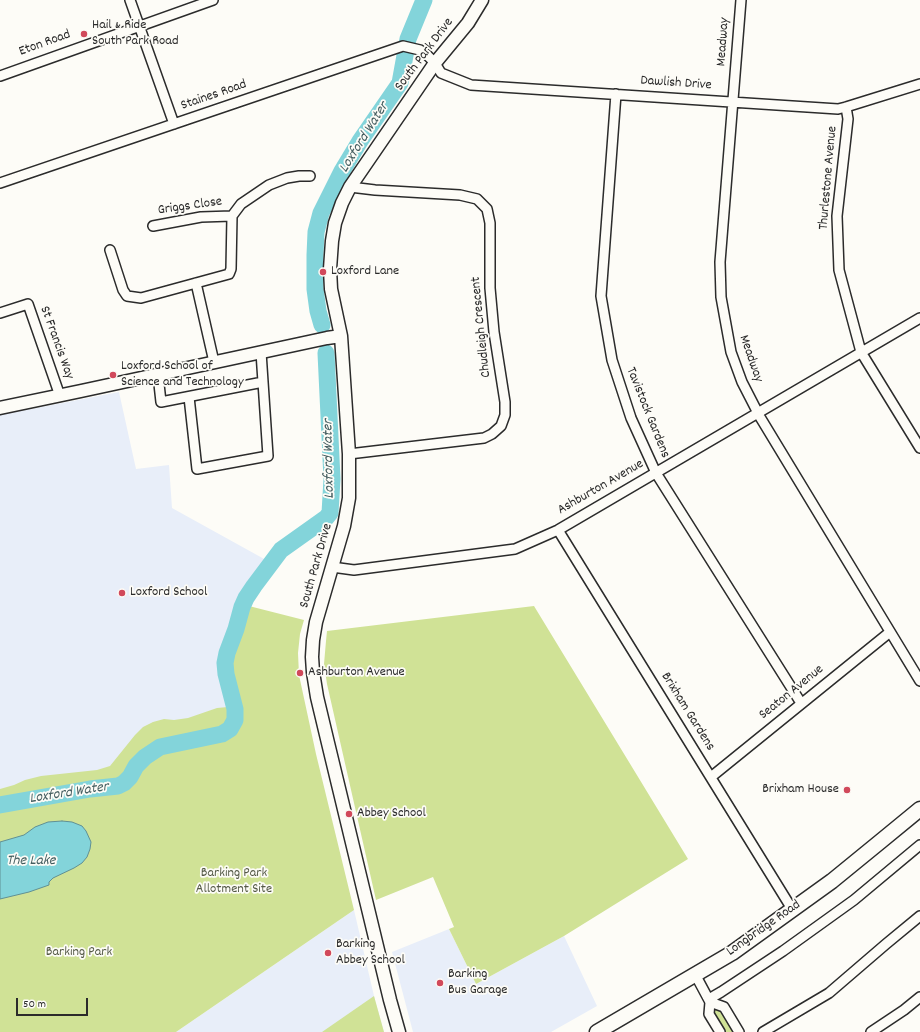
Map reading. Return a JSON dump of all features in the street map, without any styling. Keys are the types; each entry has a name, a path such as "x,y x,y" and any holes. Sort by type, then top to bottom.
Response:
{"main road":[{"name":"Longbridge Road","path":"597,1032 732,953 832,881 920,809"}],"street":[{"path":"130,0 174,124"},
{"name":"Eton Road","path":"0,76 213,0"},
{"name":"South Park Drive","path":"399,1032 317,697 313,672 312,640 344,526 349,498 349,454 341,336 331,289 330,269 332,241 335,223 342,203 350,187 435,62 468,24 482,0"},
{"name":"Meadway","path":"741,0 720,262 721,297 731,352 742,382 758,413 920,681"},
{"name":"Staines Road","path":"0,183 407,47 420,50 435,62"},
{"name":"Dawlish Drive","path":"435,62 441,72 471,85 838,109 920,84"},
{"name":"Tavistock Gardens","path":"616,94 601,296 612,360 631,418 656,473 801,703"},
{"name":"Thurlestone Avenue","path":"846,107 848,120 837,216 839,270 861,352 920,448"},
{"path":"110,250 123,290 128,296 141,298 229,274 231,269 232,216 241,204 269,185 287,178 310,176"},
{"name":"Chudleigh Crescent","path":"349,454 484,438 492,434 501,426 505,415 505,402 494,332 490,288 490,223 487,209 477,199 460,195 350,187"},
{"name":"Griggs Close","path":"153,226 201,217 232,216"},
{"path":"196,283 214,362"},
{"name":"St Francis Way","path":"0,313 28,304 60,396"},
{"name":"Ashburton Avenue","path":"332,567 354,570 515,550 558,530 920,318"},
{"path":"0,408 341,336"},
{"path":"189,396 197,469 268,456 261,352"},
{"path":"158,375 161,402 263,382"},
{"name":"Brixham Gardens","path":"558,530 792,909"},
{"name":"Seaton Avenue","path":"711,777 890,632"},
{"path":"720,1032 709,1014 710,1000 783,951 854,900 920,845"},
{"path":"763,1032 828,993 920,916"},
{"path":"695,974 710,1000 724,1007 739,1032"},
{"path":"871,1032 904,1010 920,997"}],"shaded area":[{"name":"Loxford School","path":"119,392 136,469 169,465 172,508 266,560 240,597 222,652 220,662 221,671 230,719 224,727 219,729 159,742 153,745 132,763 120,780 0,798 0,415"},
{"name":"Barking Abbey School","path":"354,910 384,1032 176,1032"},
{"path":"449,929 476,984 564,936 597,1006 551,1032 413,1032 392,952"}],"green space":[{"path":"245,605 304,620 300,634 298,653 299,675 316,754 354,910 176,1032 0,1032 0,807 50,800 89,792 110,791 117,789 125,786 132,780 139,767 159,750 221,737 227,734 236,725 237,719 236,704 230,679 228,658 239,629"},
{"path":"534,606 688,859 564,936 476,984 449,929 454,927 433,877 376,900 327,684 324,664 327,631"},
{"path":"228,707 230,719 224,727 159,742 153,745 132,763 120,780 0,801 0,789 25,780 41,776 97,770 110,766 135,735 143,727 153,722 164,719 174,720 188,718 217,708"},
{"path":"374,996 384,1032 322,1032"},
{"path":"715,1009 721,1010 735,1032 725,1032 714,1015"}],"water":[{"name":"The Lake","path":"48,822 72,822 82,826 86,831 91,842 87,857 82,863 74,868 53,878 49,882 49,885 29,892 0,899 0,842 24,835 35,827"}],"waterway":[{"name":"Loxford Water","path":"322,325 318,311 315,289 316,232 321,213 342,171 360,141 400,83 408,39 424,0"},
{"name":"Loxford Water","path":"0,805 90,789 118,786 130,777 136,766 145,757 160,747 222,734 230,729 235,720 235,709 226,674 225,663 246,598 281,550 326,518 330,513 332,479 326,353"}],"place":[{"name":"Hail & Ride South Park Road","path":"84,34"},
{"name":"Loxford Lane","path":"323,272"},
{"name":"Loxford School of Science and Technology","path":"113,375"},
{"name":"Loxford School","path":"122,593"},
{"name":"Ashburton Avenue","path":"300,673"},
{"name":"Brixham House","path":"847,790"},
{"name":"Abbey School","path":"349,814"},
{"name":"Barking Abbey School","path":"328,953"},
{"name":"Barking Bus Garage","path":"440,983"}],"park label":[{"name":"Barking Park Allotment Site","path":"234,882"},
{"name":"Barking Park","path":"79,953"}]}
